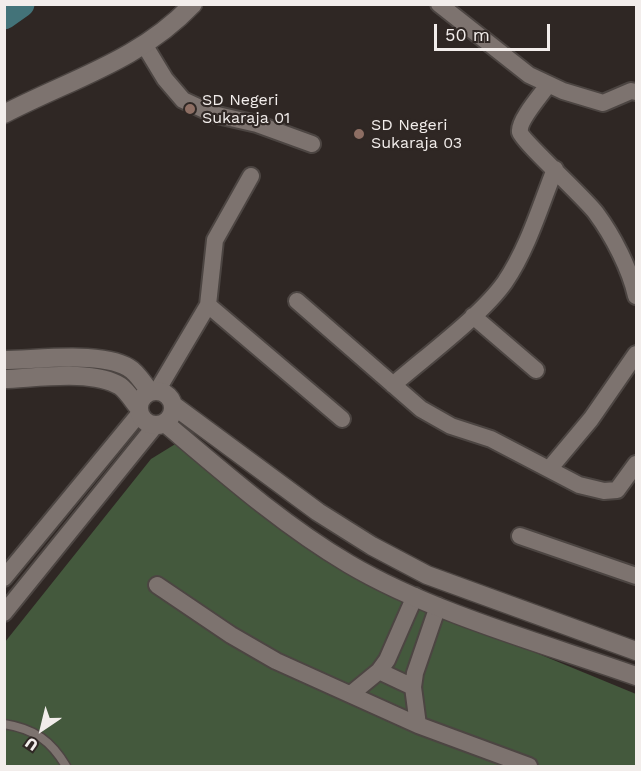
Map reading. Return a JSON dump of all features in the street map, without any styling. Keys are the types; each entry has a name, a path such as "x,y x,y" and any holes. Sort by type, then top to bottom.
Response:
{"street":[{"path":"4,114 126,58 145,46 193,4"},
{"path":"439,4 512,63 548,85 603,103 631,91 636,92"},
{"path":"145,46 165,79 183,100 213,114 257,124 312,144"},
{"path":"548,85 521,123 520,132 524,140 596,213 614,242 636,296"},
{"path":"393,385 472,316 504,283 528,240 555,169"},
{"path":"4,578 139,411 142,398 154,391 208,305 215,240 252,176"},
{"path":"297,301 421,409 451,426 491,439 579,485 604,491 617,490 636,464"},
{"path":"208,305 342,419"},
{"path":"472,316 536,370"},
{"path":"550,468 598,410 636,354"},
{"path":"4,360 108,361 132,370 154,391 170,398 173,405 172,415 160,425 4,613"},
{"path":"4,379 89,377 108,380 122,387 146,422 160,425 289,524 350,565 438,606 636,676"},
{"path":"173,405 318,512 372,546 427,574 636,651"},
{"path":"520,536 636,576"},
{"path":"157,585 231,635 276,661 418,725 529,766"},
{"path":"351,694 379,671 415,596"},
{"path":"418,725 413,687 438,606"},
{"path":"379,671 413,687"}],"lane":[{"path":"4,724 32,731 52,745 66,766"}],"green space":[{"path":"177,443 371,575 483,631 636,694 636,766 5,766 5,642 151,459"}],"waterway":[{"path":"4,16 21,4"}],"place":[{"name":"SD Negeri Sukaraja 01","path":"190,109"},
{"name":"SD Negeri Sukaraja 03","path":"359,134"}]}
